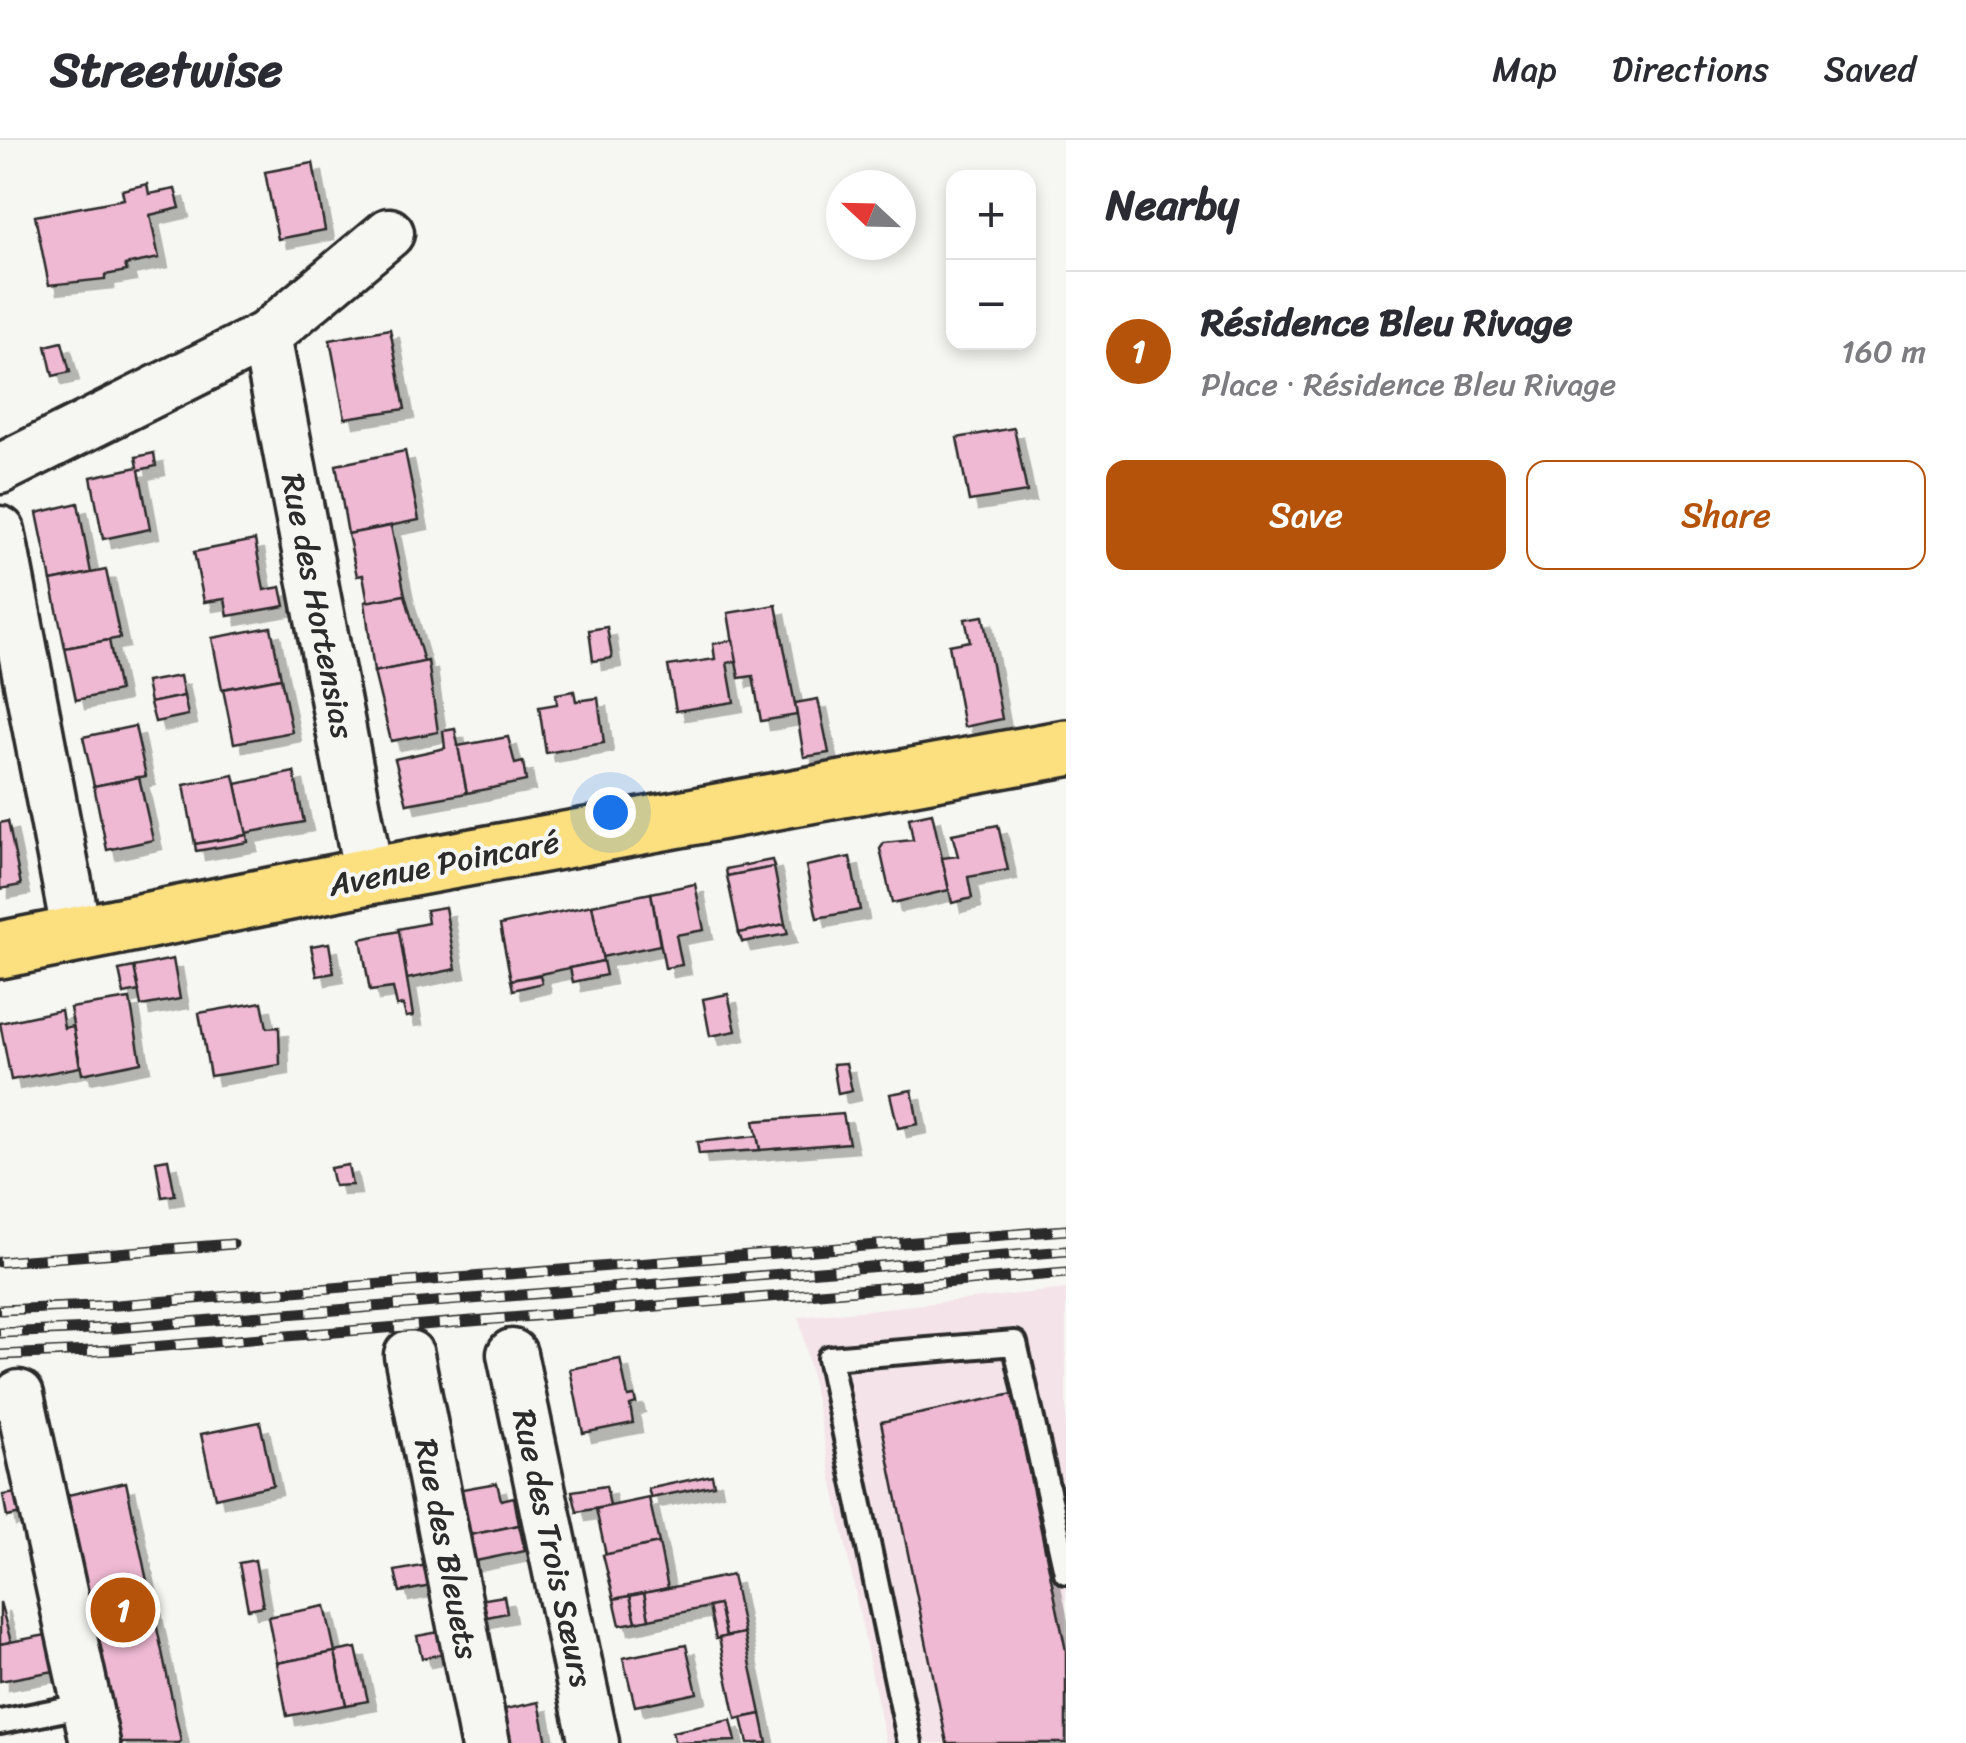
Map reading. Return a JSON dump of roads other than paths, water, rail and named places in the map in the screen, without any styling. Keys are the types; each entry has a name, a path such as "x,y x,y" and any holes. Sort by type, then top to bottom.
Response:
{"main road":[{"name":"Avenue Poincaré","path":"0,950 369,876 1066,748"}],"street":[{"path":"0,469 266,336 389,234"},
{"name":"Rue des Hortensias","path":"266,336 369,876"},
{"path":"0,532 77,935"},
{"name":"Rue des Trois Sœurs","path":"512,1354 594,1743"},
{"name":"Rue des Bleuets","path":"410,1355 485,1743"},
{"path":"19,1395 91,1724"}],"lane":[{"path":"910,1743 829,1358 1015,1343 1066,1572"},
{"path":"0,1722 91,1724"}],"railway":[{"path":"0,1310 117,1305 1066,1230"},
{"path":"0,1262 233,1244"},
{"path":"0,1333 114,1328 1066,1251"},
{"path":"0,1355 114,1350 1066,1273"}],"place":[{"name":"Résidence Bleu Rivage","path":"123,1610"}]}
